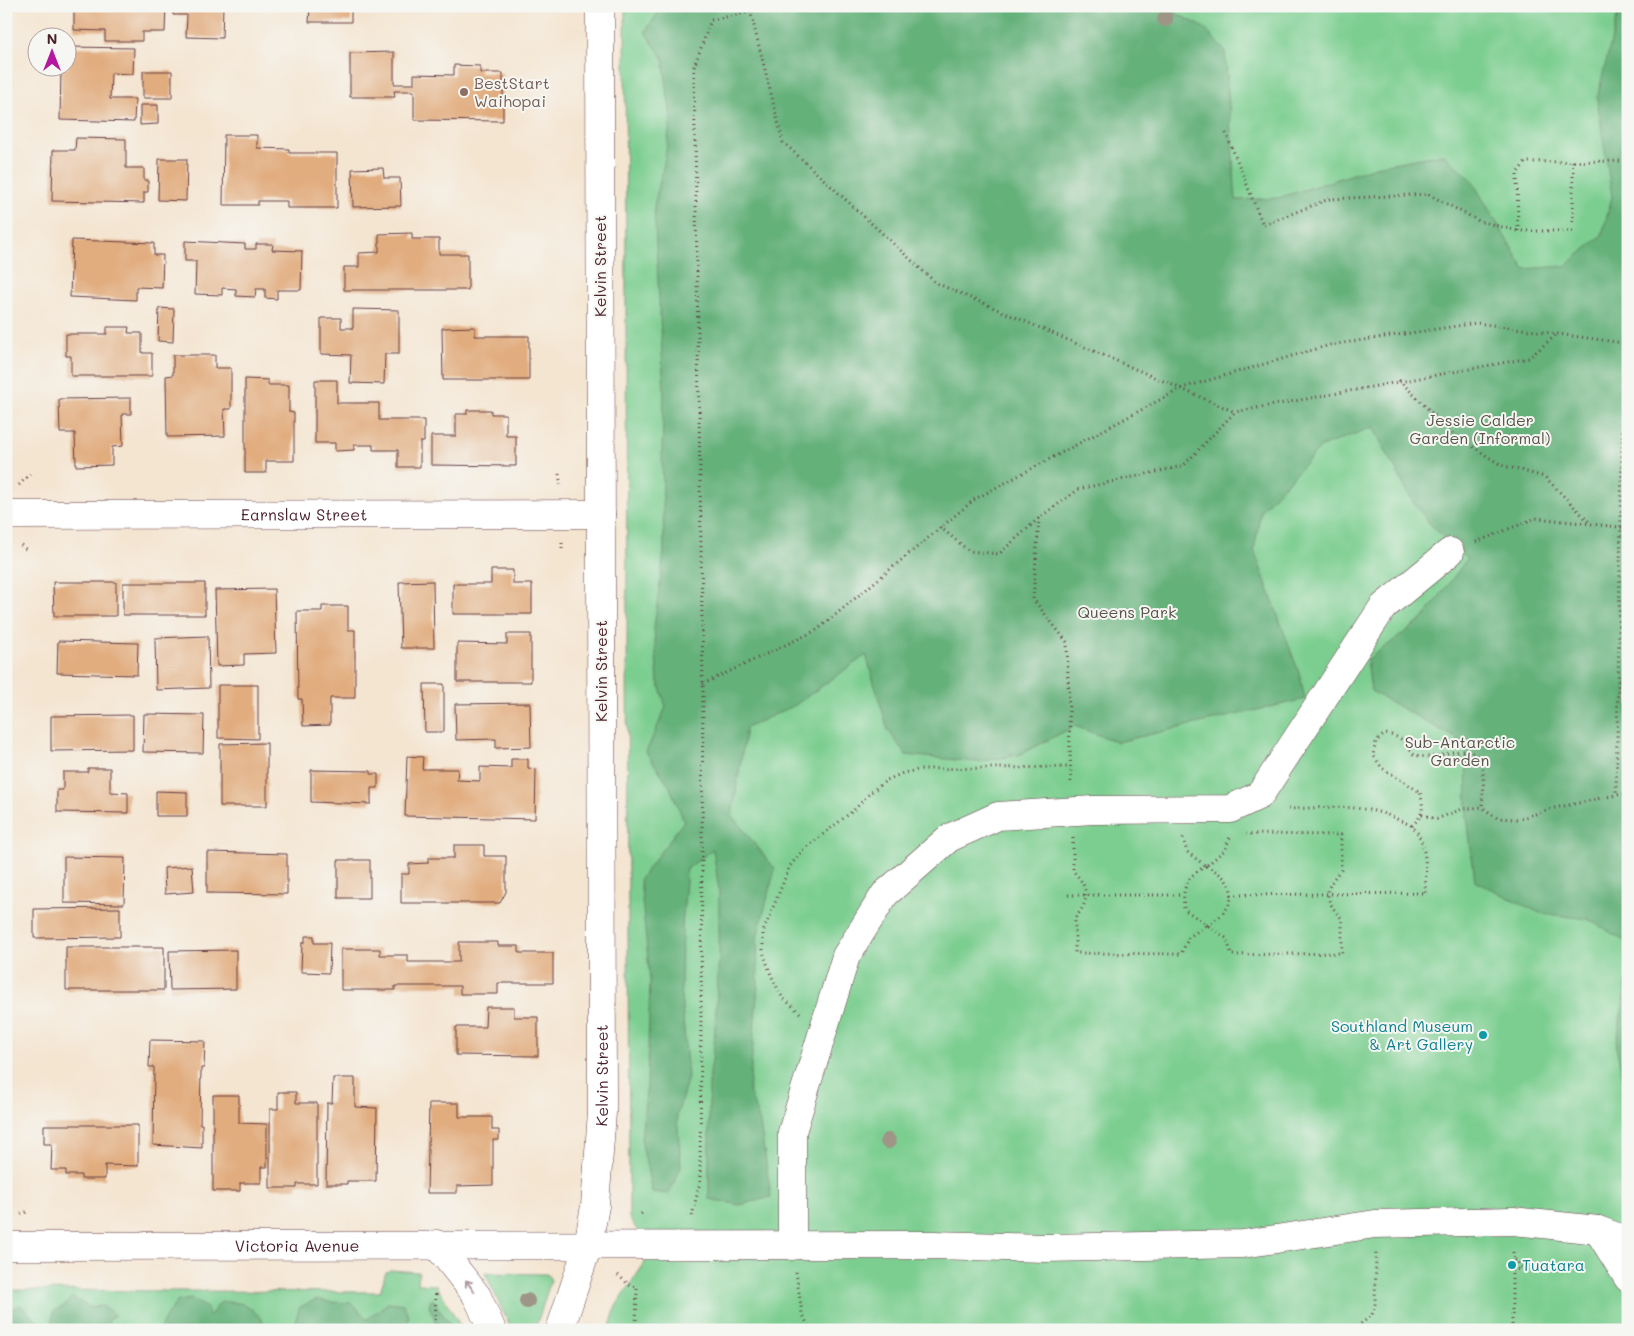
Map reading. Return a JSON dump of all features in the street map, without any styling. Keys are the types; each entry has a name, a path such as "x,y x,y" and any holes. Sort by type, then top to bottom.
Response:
{"main road":[{"name":"Kelvin Street","path":"560,1330 588,1245 595,1206 602,1112 600,6"},
{"name":"Earnslaw Street","path":"6,515 601,514"},
{"path":"792,1246 792,1132 846,956 885,894 949,838 998,816 1071,811 1231,822 1260,795 1383,607 1450,552"},
{"name":"Victoria Avenue","path":"6,1246 436,1244 933,1245 1046,1248 1243,1244 1375,1224 1513,1221 1598,1230 1628,1241"},
{"path":"1598,1230 1628,1278"},
{"path":"436,1244 477,1296 492,1330"}],"path":[{"path":"749,6 783,142 936,283 1235,412"},
{"path":"692,1216 700,1182 703,684 694,67 712,20 750,12"},
{"path":"1226,133 1263,225 1329,200 1428,194 1479,220 1518,231 1573,231 1573,161"},
{"path":"1518,231 1517,173 1526,162 1628,161"},
{"path":"1616,795 1628,189"},
{"path":"703,684 818,630 975,499 1182,388 1330,345 1477,323 1626,344"},
{"path":"940,528 969,551 999,554 1039,518 1080,489 1183,466 1235,412 1399,380 1529,358 1557,334"},
{"path":"1399,380 1453,434 1502,465 1545,477 1590,524"},
{"path":"19,486 30,474"},
{"path":"559,474 561,487"},
{"path":"1039,518 1033,599 1066,642 1071,811"},
{"path":"1450,552 1536,518 1628,528"},
{"path":"562,541 562,552"},
{"path":"19,542 27,550"},
{"path":"1412,826 1422,815 1424,808 1420,792 1382,768 1373,755 1376,742 1385,734 1397,735 1406,742 1414,755 1427,759 1459,751 1469,752 1479,758 1483,768 1482,807"},
{"path":"823,1029 782,997 771,975 764,952 764,932 772,909 790,866 802,851 854,810 871,792 887,780 903,773 922,769 1070,767"},
{"path":"1422,815 1437,819 1462,810 1482,807 1497,818 1519,819 1555,808 1628,794"},
{"path":"1232,895 1425,893 1426,866 1423,850 1421,842 1412,826 1368,808 1280,809"},
{"path":"1231,822 1341,835 1341,870 1330,882 1328,894 1329,904 1342,919 1342,953 1232,954 1226,938 1184,909 1182,895 1185,884 1194,872 1206,866 1224,850 1231,822"},
{"path":"1083,836 1073,836 1074,871 1084,882 1088,895 1083,909 1075,918 1076,953 1181,954 1189,937 1220,918 1228,908 1232,895 1229,881 1187,852 1183,837 1173,837"},
{"path":"1068,895 1182,895"},
{"path":"21,1214 29,1211"},
{"path":"1512,1330 1512,1270 1521,1269 1517,1260 1513,1260 1513,1221"},
{"path":"1353,1330 1372,1315 1375,1305 1375,1224"},
{"path":"588,1245 629,1285 637,1287 636,1330"},
{"path":"792,1246 802,1313 810,1330"}],"green space":[{"name":"Queens Park","path":"625,6 1628,6 1628,1330 609,1330 616,1306 652,1252 629,1218"},
{"name":"Jessie Calder Garden (Informal)","path":"663,6 1162,6 1203,27 1225,51 1236,200 1278,198 1382,165 1443,154 1471,179 1524,269 1566,266 1602,235 1612,197 1597,98 1620,6 1628,6 1628,943 1588,919 1540,913 1475,881 1467,817 1466,744 1371,691 1367,660 1422,620 1467,559 1429,523 1413,502 1373,427 1321,447 1261,510 1254,550 1300,676 1305,699 1117,742 1075,726 1019,755 977,762 906,755 888,730 866,655 795,705 746,728 732,816 775,869 757,938 758,984 749,1091 760,1123 771,1197 740,1205 709,1199 709,1081 714,1046 719,956 719,890 713,849 687,869 682,927 681,994 688,1077 677,1115 681,1167 669,1194 652,1192 641,1139 647,1084 650,980 640,879 684,821 669,785 646,752 666,707 658,681 654,628 664,552 662,452 664,391 654,206 664,164 671,119 663,58 645,32"},
{"path":"1628,972 1628,1098 1616,1047"},
{"path":"391,1270 419,1272 418,1284 436,1285 463,1330 6,1330 6,1290 380,1292 386,1272"},
{"path":"485,1273 547,1274 551,1280 535,1330 512,1330"},
{"path":"72,1297 89,1307 103,1306 115,1315 109,1319 106,1330 54,1330 52,1324 54,1311 66,1305"},
{"path":"192,1299 207,1308 209,1316 221,1302 237,1303 249,1307 259,1316 268,1330 159,1330 168,1313 178,1301"},
{"path":"317,1299 328,1302 352,1303 367,1319 389,1302 403,1304 409,1316 406,1330 292,1330 300,1307"},
{"path":"431,1300 434,1300 439,1310 450,1323 449,1330 439,1329 429,1306"},
{"path":"20,1305 38,1322 40,1330 6,1330 6,1307 9,1310"}],"building":[{"path":"74,6 166,6 165,32 142,32 142,41 105,41 105,31 78,30 78,28 74,28"},
{"path":"173,6 223,6 222,38 186,37 187,15 173,15"},
{"path":"310,6 351,6 351,22 309,22"},
{"path":"78,47 134,48 133,74 111,73 110,99 135,99 134,122 60,120 61,78 78,78"},
{"path":"394,52 394,84 414,84 414,74 454,75 454,65 480,66 480,73 503,73 503,121 414,120 414,91 394,91 395,97 350,97 350,53"},
{"path":"143,71 172,71 172,98 143,98"},
{"path":"140,105 158,105 158,124 140,125"},
{"path":"224,135 257,135 257,148 289,149 289,153 337,153 337,208 287,208 287,201 258,201 258,205 223,205"},
{"path":"76,138 126,139 126,168 144,168 144,180 148,180 148,192 144,192 144,203 52,201 53,150 75,150"},
{"path":"159,159 187,159 186,201 158,200"},
{"path":"383,168 384,178 400,178 401,206 353,207 352,169"},
{"path":"412,233 412,239 439,239 439,254 468,254 468,290 344,290 344,267 359,267 359,253 379,252 379,234"},
{"path":"72,240 154,243 154,255 163,255 162,288 136,287 136,300 70,297"},
{"path":"185,241 245,244 245,249 256,249 256,244 273,244 272,250 302,251 301,290 277,290 277,299 265,298 265,289 256,289 255,297 236,296 236,289 222,288 222,295 195,294 196,261 185,261"},
{"path":"159,308 174,309 173,342 158,341"},
{"path":"353,309 399,310 399,354 385,354 384,384 350,383 351,355 321,354 321,318 341,318 341,328 353,328"},
{"path":"107,327 129,327 128,333 142,333 142,353 152,353 152,376 71,376 71,356 66,356 66,334 107,334"},
{"path":"475,327 475,336 529,336 529,380 443,380 442,328"},
{"path":"173,355 215,355 215,368 231,368 231,409 224,409 225,436 167,437 166,376 173,375"},
{"path":"245,379 268,380 268,385 289,385 289,412 294,413 294,461 266,461 266,473 245,473"},
{"path":"315,380 337,380 337,403 379,403 379,420 424,420 424,442 420,442 420,467 398,467 398,450 373,450 373,445 354,445 354,450 335,451 335,443 315,443"},
{"path":"131,398 131,414 122,414 123,446 112,447 112,465 76,466 75,433 60,433 59,399"},
{"path":"467,410 491,410 491,414 506,414 506,436 516,436 516,466 431,465 431,436 456,436 456,414 467,414"},
{"path":"491,570 513,570 513,584 532,584 532,614 453,614 453,584 491,584"},
{"path":"433,581 434,648 401,648 399,582"},
{"path":"53,582 116,582 116,616 54,616"},
{"path":"123,583 205,583 205,615 123,615"},
{"path":"274,589 276,653 244,654 244,665 217,666 215,590"},
{"path":"322,606 348,606 348,630 355,630 355,698 330,698 330,725 303,726 302,699 298,699 297,611 322,611"},
{"path":"507,634 531,634 531,682 457,682 457,643 507,644"},
{"path":"208,636 209,688 156,690 155,638"},
{"path":"58,641 138,643 137,675 57,673"},
{"path":"424,684 444,684 444,732 425,732"},
{"path":"218,685 258,685 258,739 218,738"},
{"path":"530,703 531,747 496,748 496,739 456,740 455,704"},
{"path":"144,714 204,715 203,753 143,752"},
{"path":"133,715 133,750 51,751 51,716"},
{"path":"267,743 267,806 220,806 220,744"},
{"path":"407,756 423,757 422,769 458,769 457,780 480,781 480,767 511,768 511,759 528,759 528,768 536,769 535,819 405,816"},
{"path":"88,768 110,768 110,792 128,793 128,813 57,812 57,790 63,790 63,772 88,772"},
{"path":"311,770 371,771 371,774 378,774 378,788 371,788 371,804 311,802"},
{"path":"156,791 187,792 187,816 156,816"},
{"path":"454,845 484,845 484,856 506,856 506,892 500,903 401,903 401,874 409,874 409,864 428,863 428,858 454,858"},
{"path":"207,852 287,854 287,894 207,893"},
{"path":"64,857 125,858 124,904 64,903"},
{"path":"338,860 370,860 370,898 338,898"},
{"path":"192,866 194,892 165,894 164,868"},
{"path":"120,908 120,937 34,938 34,909"},
{"path":"305,936 314,936 314,943 330,943 329,973 301,972 302,942 305,942"},
{"path":"459,942 498,942 498,946 519,946 519,953 553,953 553,983 498,983 498,994 460,994 460,986 395,986 395,990 341,990 341,949 380,949 380,955 408,955 408,962 459,962"},
{"path":"66,947 164,947 164,990 66,990"},
{"path":"236,950 236,989 170,990 169,951"},
{"path":"486,1007 514,1007 514,1017 538,1017 538,1056 456,1055 456,1027 485,1027"},
{"path":"150,1040 205,1041 204,1068 201,1068 200,1124 202,1124 202,1148 153,1145 154,1067 149,1067"},
{"path":"333,1078 355,1078 355,1107 377,1108 376,1181 347,1181 347,1184 326,1184 327,1103 332,1103"},
{"path":"278,1092 296,1092 296,1103 317,1103 317,1184 297,1184 297,1188 270,1188 270,1109 278,1109"},
{"path":"213,1095 239,1095 239,1123 267,1124 267,1167 261,1167 261,1183 240,1183 240,1191 213,1191"},
{"path":"429,1103 459,1103 459,1117 492,1117 492,1130 499,1130 499,1140 493,1140 493,1185 457,1186 457,1193 427,1193"},
{"path":"44,1125 138,1125 138,1166 105,1165 105,1179 81,1179 81,1175 66,1175 66,1170 51,1170 52,1144 44,1144"}],"place":[{"name":"BestStart Waihopai","path":"464,92"},
{"name":"Southland Museum & Art Gallery","path":"1483,1035"},
{"name":"Tuatara","path":"1512,1265"}],"park label":[{"name":"Sub-Antarctic Garden","path":"1460,751"}]}
